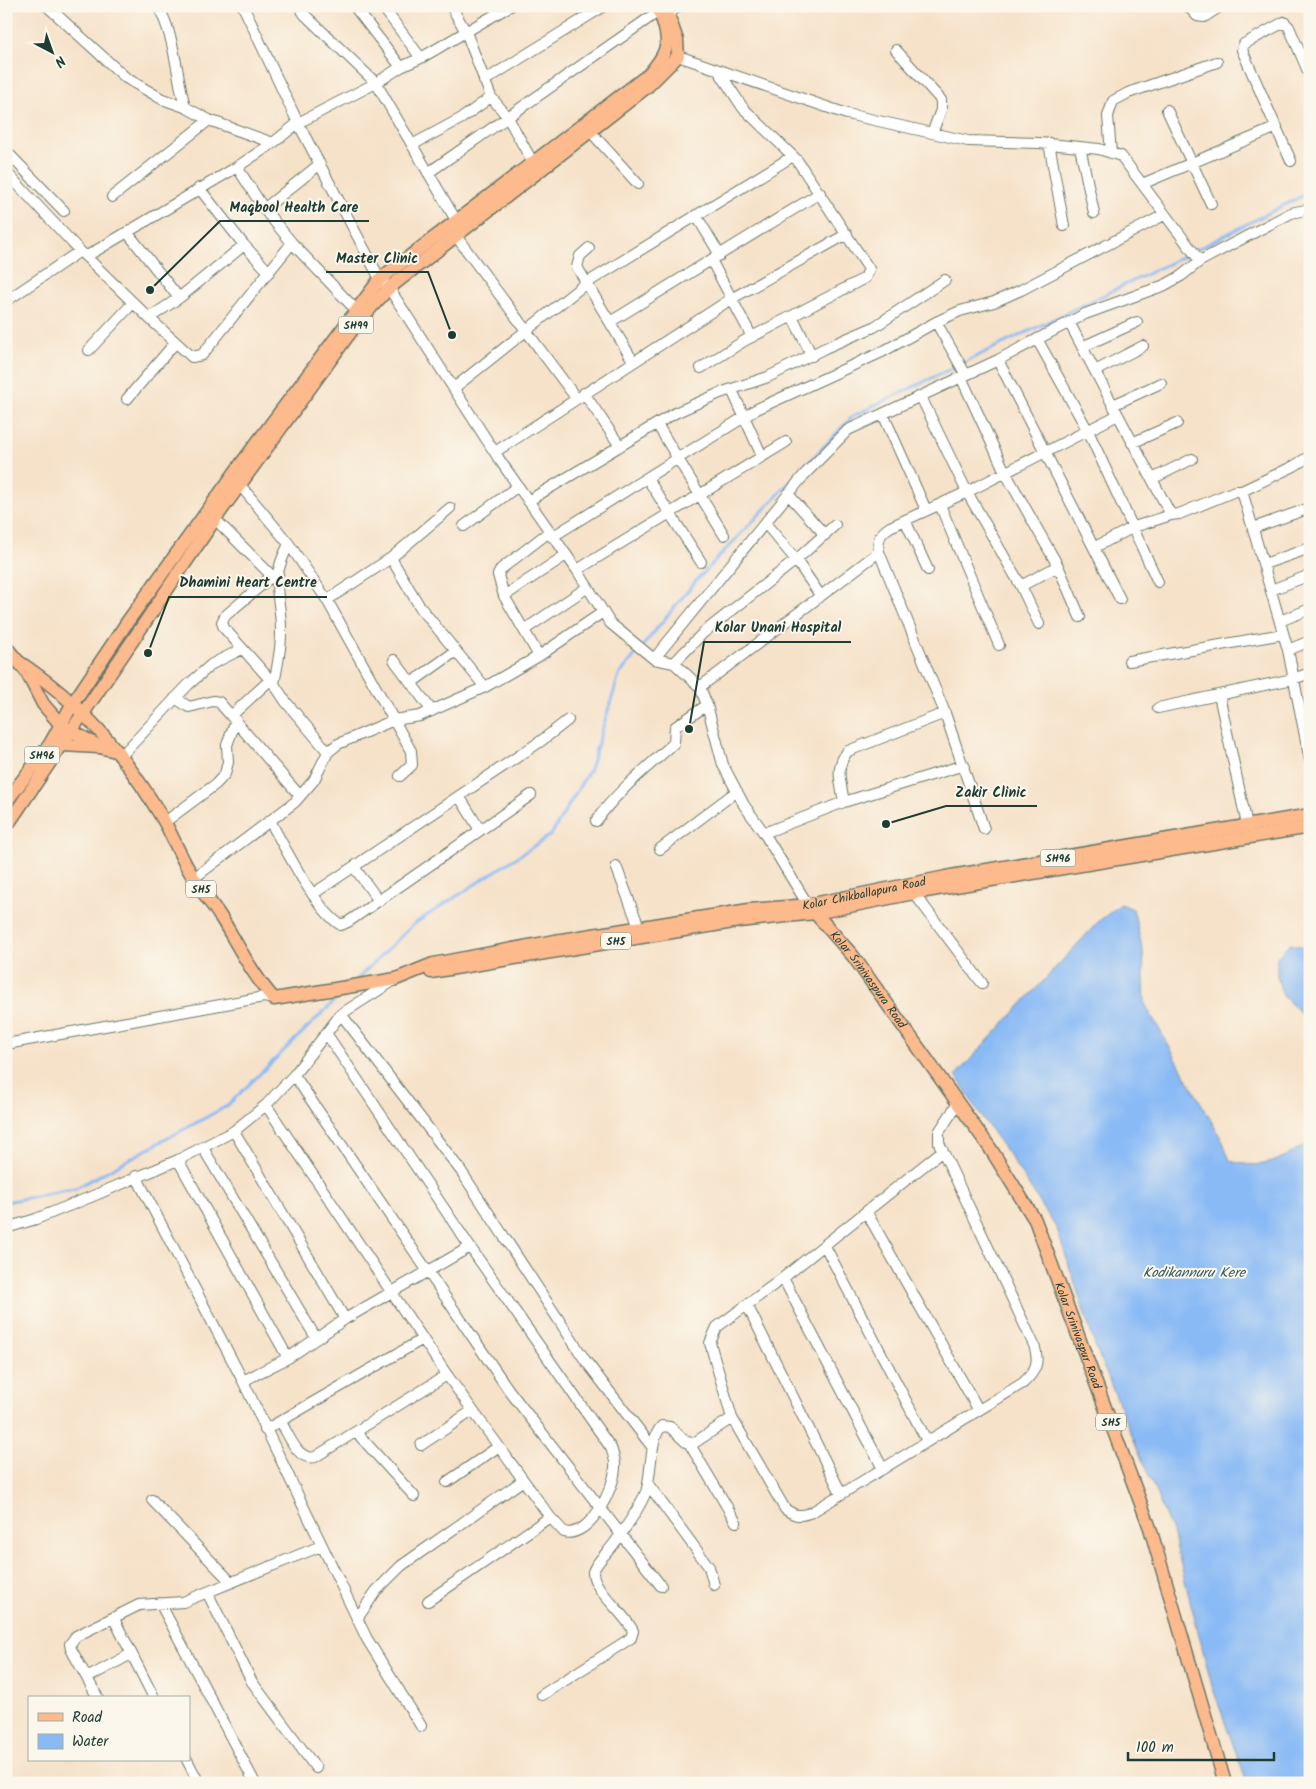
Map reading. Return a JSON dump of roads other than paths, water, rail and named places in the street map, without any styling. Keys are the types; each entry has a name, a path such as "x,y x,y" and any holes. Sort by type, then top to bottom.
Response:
{"main road":[{"path":"665,9 677,40 678,56"},
{"name":"SH99","path":"78,707 90,680 128,621 380,279 458,222 648,75 663,59 668,37 665,9"},
{"name":"SH99","path":"78,707 357,323 389,288 648,86 678,56"},
{"path":"6,647 26,671 44,704 56,745 100,747"},
{"path":"16,660 78,707"},
{"path":"56,689 76,691 90,680"},
{"path":"44,704 67,728 100,747 120,754"},
{"name":"SH96","path":"6,827 78,707"},
{"name":"SH5","path":"78,707 120,754 165,822 194,878 224,924 246,964 274,999 391,979 419,971 433,972 515,960 811,909"},
{"name":"SH96","path":"6,802 56,745"},
{"name":"Kolar Chikballapura Road","path":"811,909 950,876 1310,815"},
{"name":"Kolar Chikballapura Road","path":"419,971 433,964 639,927 749,910 811,909 1310,827"},
{"name":"Kolar Srinivaspura Road","path":"811,909 853,956 925,1058"},
{"name":"Kolar Srinivaspur Road","path":"925,1058 990,1148 1035,1220 1150,1528 1224,1783"}],"street":[{"path":"47,6 126,78 162,99 184,106 209,120 273,143"},
{"path":"158,6 166,21 173,43 175,68 184,106"},
{"path":"243,6 298,123 380,279 389,288 495,452 577,570 610,623 629,636 652,657 674,663 692,677 700,687 707,705 723,764 737,792 811,909"},
{"path":"300,6 305,15 376,83 458,222"},
{"path":"354,6 401,66"},
{"path":"382,6 421,58"},
{"path":"450,6 466,32 491,97 506,116 533,163"},
{"path":"484,81 604,6"},
{"path":"1188,6 1197,16 1204,17 1221,6"},
{"path":"6,301 237,166 273,143 298,123 376,83 401,66 421,58 506,7"},
{"path":"428,173 506,116 665,9"},
{"path":"1291,161 1242,50 1244,44 1284,22 1289,27 1310,76"},
{"path":"896,50 941,100 940,110 932,133"},
{"path":"678,56 846,114 968,141 1080,147 1121,156 1198,259"},
{"path":"1112,153 1108,116 1113,101 1128,93 1217,62"},
{"path":"702,368 752,337 865,278 868,274 868,269 847,234 793,156 742,108 718,70"},
{"path":"412,145 462,118 491,97"},
{"path":"1167,110 1211,204"},
{"path":"112,196 209,120"},
{"path":"1142,184 1277,128"},
{"path":"590,131 638,184"},
{"path":"1049,144 1064,226"},
{"path":"1080,147 1094,213"},
{"path":"6,151 64,211"},
{"path":"454,388 525,329 585,284 793,156"},
{"path":"264,208 320,164"},
{"path":"237,166 264,208 292,243 356,310"},
{"path":"6,172 84,254 175,343 192,357 202,356 292,243"},
{"path":"199,188 244,245 269,272"},
{"path":"610,322 820,193"},
{"path":"652,657 788,494 842,435 863,422 920,397 963,373 998,360 1084,314 1165,285 1181,276 1198,259 1291,213 1310,209"},
{"path":"696,215 731,299 752,337"},
{"path":"539,656 504,596 498,579 501,569 551,535 647,478 742,418 801,387 882,352 936,322 1022,290 1164,215"},
{"path":"127,232 179,298"},
{"path":"495,452 731,299 847,234"},
{"path":"456,236 525,329 620,446"},
{"path":"149,318 179,298 244,245"},
{"path":"589,248 578,262 577,267 585,284 633,361"},
{"path":"528,501 657,424 696,403 768,378 874,327 945,280"},
{"path":"89,350 134,303"},
{"path":"792,316 812,356"},
{"path":"936,322 963,373 1005,472 1058,566 1080,618"},
{"path":"1069,322 1170,515"},
{"path":"1082,347 1137,322"},
{"path":"1038,339 1088,431 1158,582"},
{"path":"127,399 175,343"},
{"path":"1095,371 1143,346"},
{"path":"998,360 1047,451 1120,598"},
{"path":"1113,405 1161,383"},
{"path":"732,390 742,418 762,456"},
{"path":"920,397 967,492 1021,586 1039,624"},
{"path":"883,414 926,510"},
{"path":"984,829 945,713 879,552 877,540 882,532 905,520 967,492 1118,415"},
{"path":"1132,443 1177,423"},
{"path":"657,424 679,457 724,535"},
{"path":"577,570 786,442"},
{"path":"1095,547 1134,527 1170,515 1179,514 1235,490 1242,491 1294,466 1310,456"},
{"path":"1152,479 1192,459"},
{"path":"1294,466 1310,463"},
{"path":"647,478 701,562"},
{"path":"240,485 289,544 327,600 394,720 413,758 412,765 400,776"},
{"path":"464,526 518,486"},
{"path":"1242,491 1288,650 1308,737 1310,761"},
{"path":"788,494 825,536"},
{"path":"940,505 999,645"},
{"path":"327,600 391,558 450,508"},
{"path":"1253,528 1310,508"},
{"path":"215,520 274,577"},
{"path":"905,520 928,570"},
{"path":"765,523 796,560 820,595"},
{"path":"674,663 703,633 796,560 836,525"},
{"path":"165,822 216,784 225,774 228,762 226,745 234,718 272,682 281,632 274,577 280,560 289,544"},
{"path":"1264,564 1310,548"},
{"path":"700,687 879,552"},
{"path":"504,596 566,555"},
{"path":"391,558 420,607 485,687"},
{"path":"1021,586 1058,566"},
{"path":"1271,590 1310,575"},
{"path":"274,577 225,616 222,622 224,628 272,682 286,702 328,752"},
{"path":"524,630 588,587"},
{"path":"1280,621 1310,609"},
{"path":"194,878 300,796 314,780 328,752 354,736 394,720 420,716 485,687 539,656 603,612"},
{"path":"1129,660 1283,634"},
{"path":"1288,650 1310,642"},
{"path":"120,754 175,698 212,664 242,648"},
{"path":"411,683 456,651"},
{"path":"394,660 432,710"},
{"path":"1158,708 1310,674"},
{"path":"1219,695 1247,825"},
{"path":"175,698 189,707 213,701 219,702 300,796"},
{"path":"596,821 610,800 625,785 674,743 675,728 707,705"},
{"path":"844,802 838,769 840,759 848,751 945,713"},
{"path":"313,894 541,741 568,720"},
{"path":"764,833 844,802 964,765"},
{"path":"660,849 737,792"},
{"path":"270,821 313,894 335,922 341,925 379,901 532,795"},
{"path":"459,796 480,830"},
{"path":"354,866 379,901"},
{"path":"616,866 639,927"},
{"path":"914,893 982,984"},
{"path":"6,1228 36,1219 178,1160 234,1131 266,1105 294,1075 341,1014 391,979"},
{"path":"6,1044 264,997 274,999"},
{"path":"341,1014 461,1171 585,1360 651,1444"},
{"path":"266,1105 447,1375 550,1518 564,1532 574,1533 586,1526 602,1511 614,1475 616,1466 611,1448 470,1247 326,1033"},
{"path":"294,1075 508,1389 661,1586"},
{"path":"941,1152 825,1246 717,1326 711,1337 710,1342 732,1418 785,1509 792,1514 797,1516 812,1512 1032,1375 1037,1366 1038,1356 941,1152 939,1132 958,1103"},
{"path":"234,1131 345,1319"},
{"path":"203,1148 316,1338"},
{"path":"178,1160 288,1358"},
{"path":"136,1176 243,1381 320,1546 357,1619 386,1672 421,1726"},
{"path":"867,1213 978,1409"},
{"path":"825,1246 927,1441"},
{"path":"243,1381 288,1358 345,1319 427,1270 470,1247"},
{"path":"783,1278 883,1469"},
{"path":"747,1305 841,1493"},
{"path":"265,1430 423,1339"},
{"path":"281,1422 301,1456 315,1457 357,1433 447,1375"},
{"path":"421,1445 472,1411"},
{"path":"542,1696 631,1638 633,1630 629,1622 596,1583 593,1576 594,1569 618,1531 644,1496 648,1484 651,1444 657,1433 662,1426 670,1427 683,1440 689,1443 699,1442 732,1418"},
{"path":"357,1433 414,1496"},
{"path":"689,1443 736,1522"},
{"path":"446,1482 498,1448"},
{"path":"357,1619 376,1591 401,1566 522,1481"},
{"path":"648,1484 708,1567 714,1585"},
{"path":"152,1500 231,1582"},
{"path":"428,1601 550,1518"},
{"path":"97,1696 71,1649 73,1639 139,1605 183,1602 320,1546"},
{"path":"207,1592 252,1682 316,1768"},
{"path":"160,1603 255,1783"},
{"path":"114,1619 153,1696"},
{"path":"87,1678 131,1654"},
{"path":"189,1762 199,1783"}],"water":[{"name":"Kodikannuru Kere","path":"1121,904 1133,909 1143,951 1145,1004 1223,1142 1230,1161 1254,1165 1272,1162 1310,1142 1310,1783 1247,1783 1212,1686 1173,1534 1097,1351 1057,1229 979,1113 956,1075 1099,921"},
{"path":"1290,944 1310,948 1310,1022 1283,996 1277,976 1277,957"}],"waterway":[{"path":"354,982 414,924 551,835 590,769 619,675 695,582 853,416 1170,263 1302,196 1310,194"},
{"path":"6,1202 76,1188 227,1106 344,992"}],"place":[{"name":"Maqbool Health Care","path":"150,290"},
{"name":"Master Clinic","path":"452,335"},
{"name":"Dhamini Heart Centre","path":"148,653"},
{"name":"Kolar Unani Hospital","path":"689,729"},
{"name":"Zakir Clinic","path":"886,824"}]}
